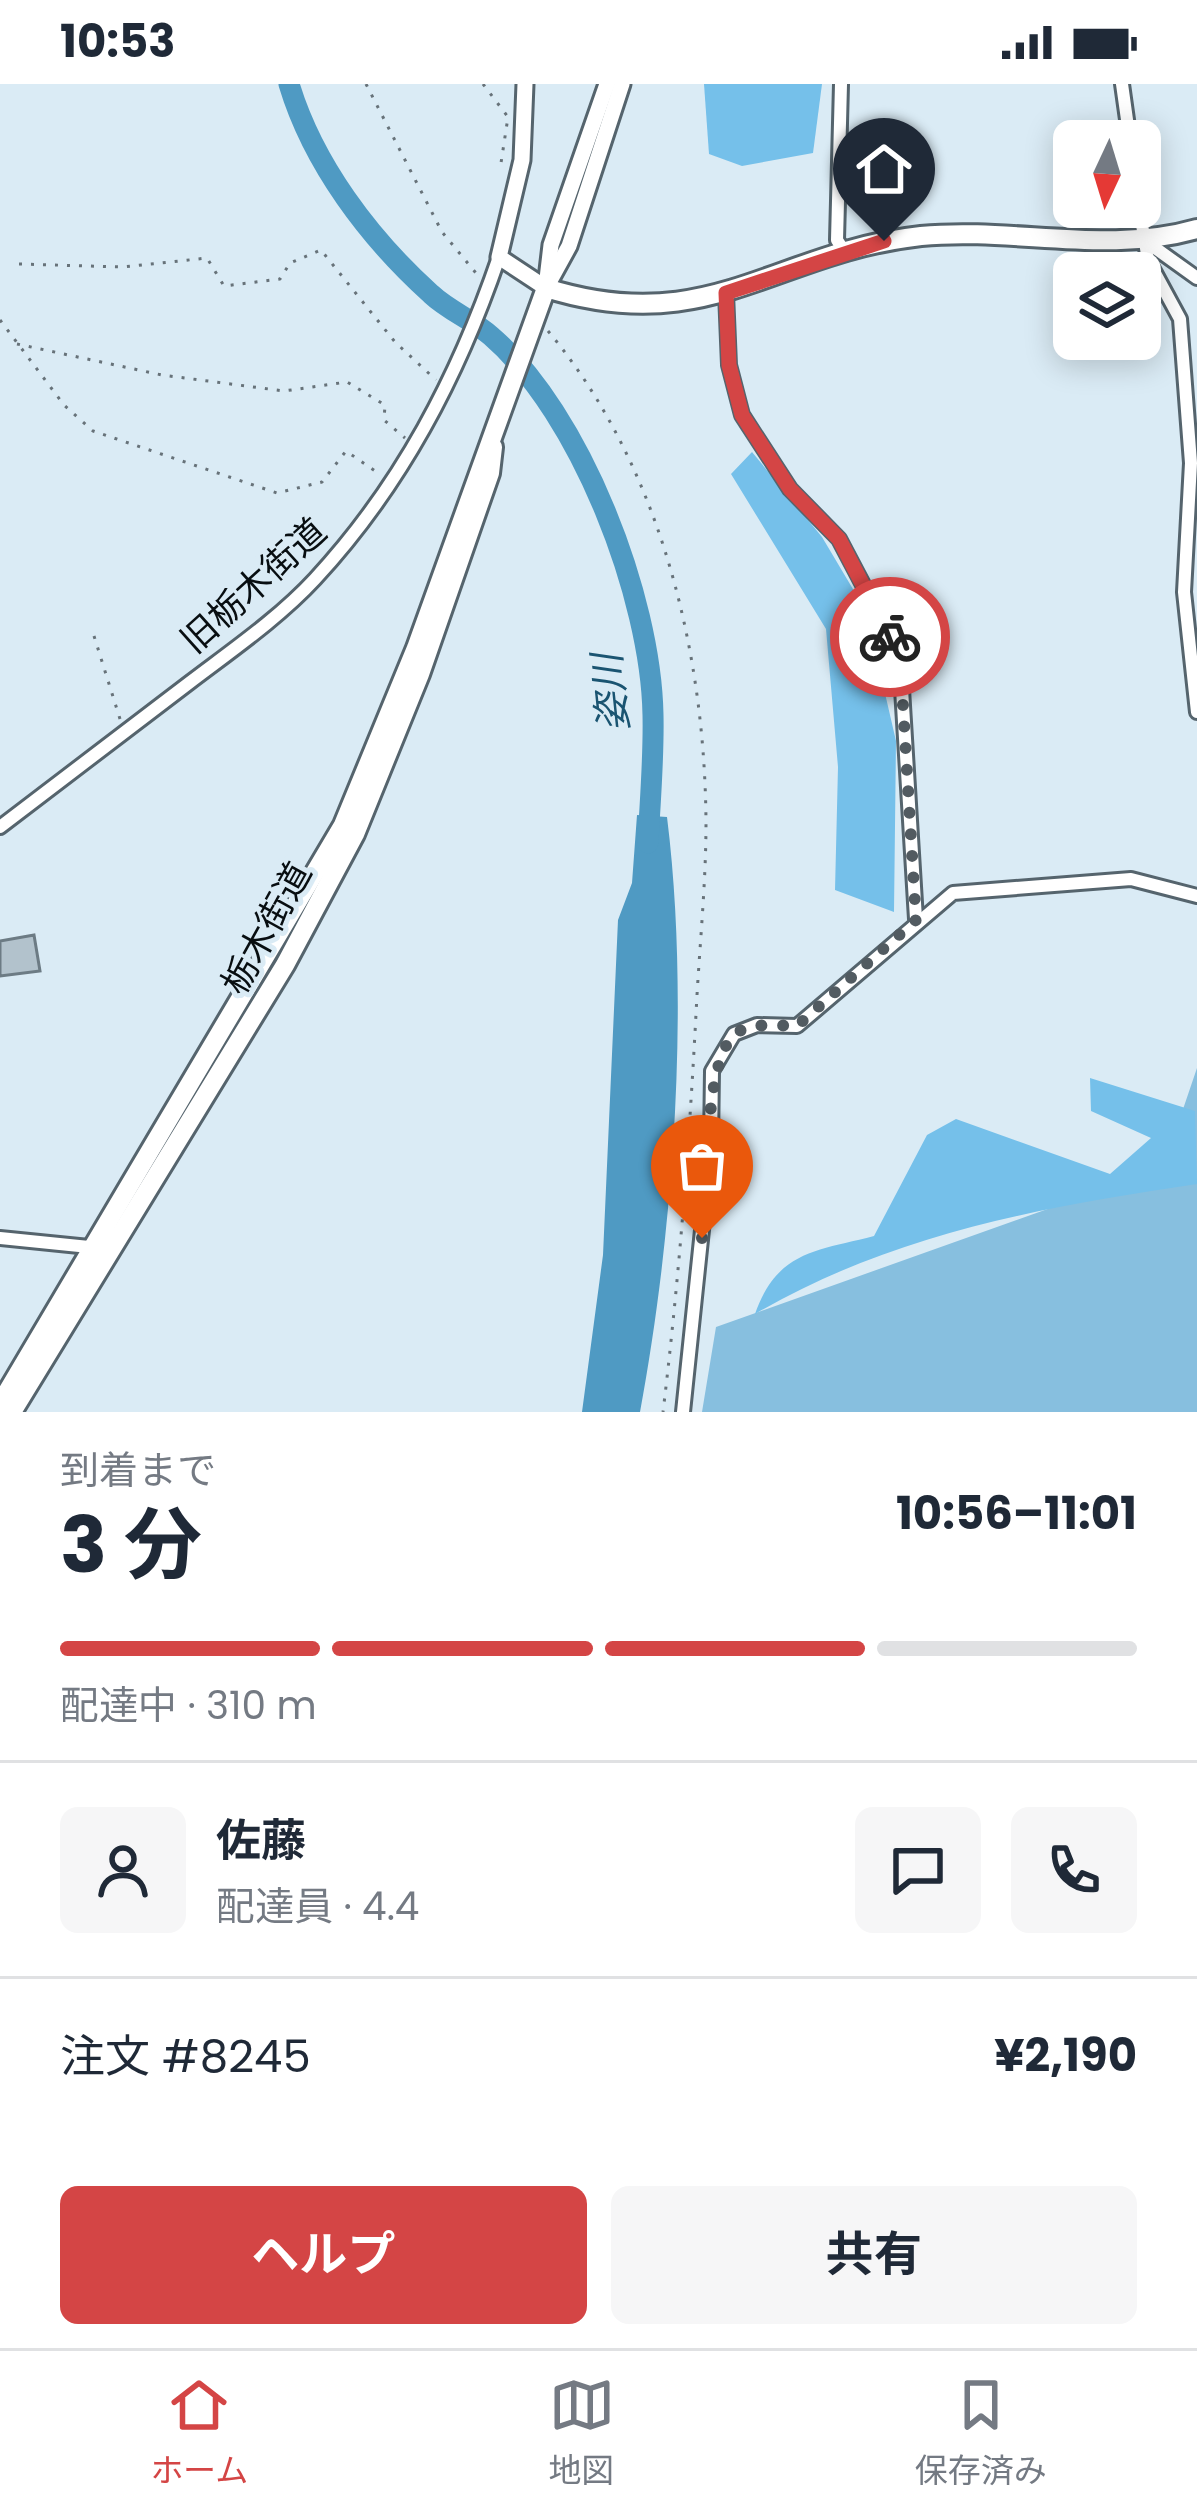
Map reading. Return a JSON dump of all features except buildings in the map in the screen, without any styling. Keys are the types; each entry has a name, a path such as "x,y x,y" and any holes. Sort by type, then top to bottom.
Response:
{"highway":[{"path":"546,288 642,306 726,293 844,251 928,236 1143,239 1197,229"},
{"name":"栃木街道","path":"12,1412 10,1391 274,984 355,834 420,674 490,473 494,436 546,288"}],"main road":[{"path":"525,84 519,173 499,257 546,288"},
{"path":"546,288 551,245 607,84"},
{"path":"546,288 569,246 622,84"}],"street":[{"path":"841,84 837,240 844,251"},
{"path":"1122,84 1127,120"},
{"path":"1142,228 1148,260 1180,320 1191,464 1197,712"},
{"path":"1143,239 1197,278"},
{"name":"旧栃木街道","path":"0,827 311,584 393,482 418,442 453,375 499,257"},
{"path":"726,293 729,365 742,415 790,489 839,539 890,635 902,689 916,920"},
{"path":"683,1412 711,1144 712,1071 734,1034 757,1025 797,1026 952,893 969,888 1131,879 1197,896"},
{"path":"0,1238 103,1249"}],"path":[{"path":"366,84 442,232 487,292"},
{"path":"483,84 508,117 501,163 519,173"},
{"path":"19,263 123,267 207,258 224,286 280,279 290,262 320,250 395,342 446,389"},
{"path":"0,320 64,405 93,431 278,493 322,482 346,451 393,482"},
{"path":"533,322 574,363 646,495 673,577 694,678 706,822 687,1199 663,1412"},
{"path":"17,344 162,375 284,392 347,382 385,405 384,420 400,437 418,442"},
{"path":"94,635 124,733"}],"shaded area":[{"path":"704,84 822,84 813,153 742,166 709,154"},
{"path":"752,452 822,537 866,611 896,741 894,912 835,890 838,767 826,629 731,474"},
{"path":"637,815 667,817 674,888 678,1038 670,1192 640,1412 582,1412 603,1255 618,920 632,883"},
{"path":"1197,1068 1197,1412 702,1412 716,1327 1163,1168"},
{"path":"1090,1078 1195,1111 1197,1184 1025,1214 914,1244 807,1286 755,1314 764,1293 787,1266 817,1251 874,1236 927,1135 956,1119 1110,1174 1151,1138 1091,1111"}],"waterway":[{"name":"姿川","path":"289,84 328,171 365,224 431,294 491,336 524,370 581,459 625,564 649,668 653,731 648,843"}],"way so far":[{"path":"702,1238 712,1071 734,1034 757,1025 797,1026 916,920 902,689 890,637"}],"route":[{"path":"884,241 726,293 729,365 742,415 790,489 839,539 884,617 890,637"}]}
